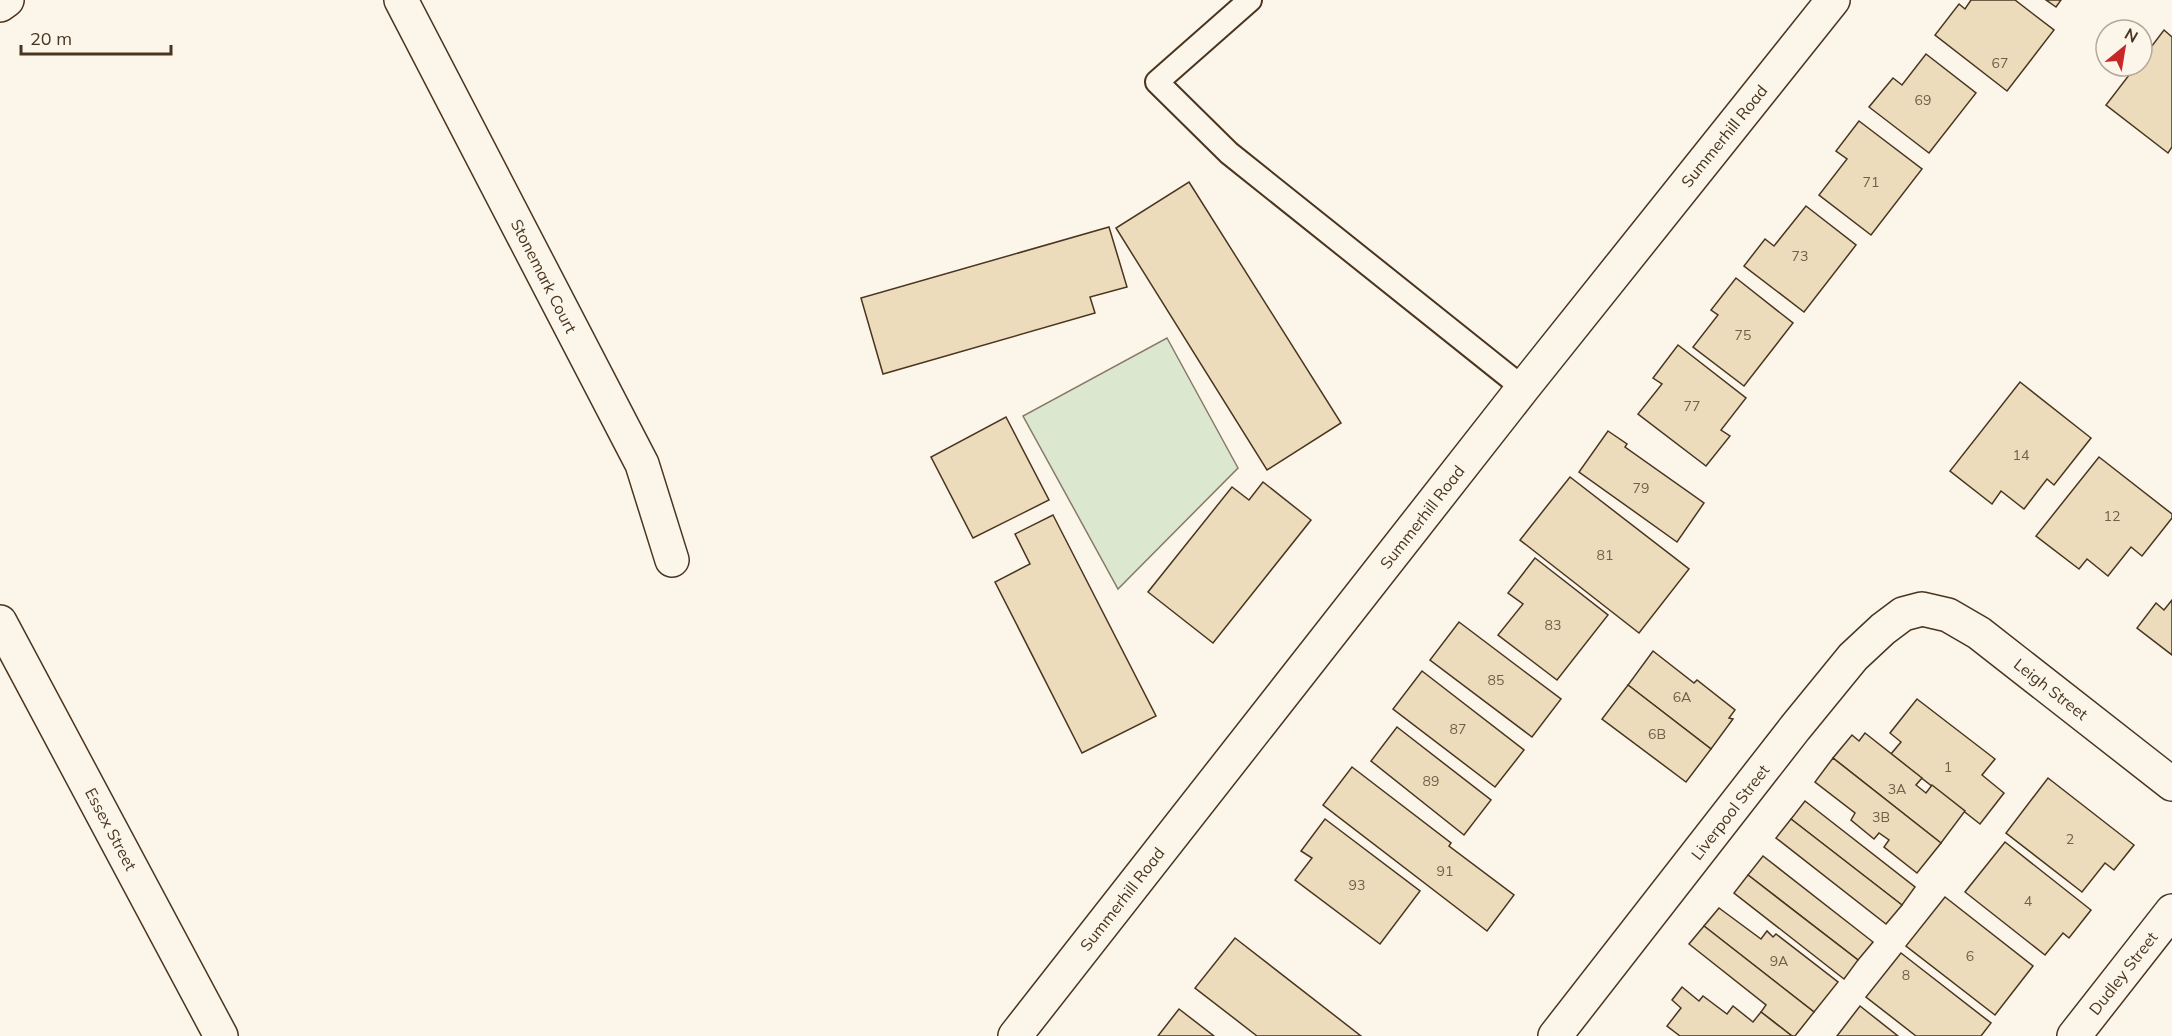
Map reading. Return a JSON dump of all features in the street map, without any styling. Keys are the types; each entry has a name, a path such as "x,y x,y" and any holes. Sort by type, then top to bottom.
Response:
{"street":[{"path":"0,5 7,0"},
{"name":"Stonemark Court","path":"401,0 642,464 672,560"},
{"name":"Summerhill Road","path":"1015,1036 1523,388 1833,0"},
{"name":"Leigh Street","path":"1922,609 1948,615 1979,633 2172,784"},
{"name":"Liverpool Street","path":"1555,1036 1787,738 1853,657 1882,629 1903,614 1922,609"},
{"name":"Essex Street","path":"0,622 222,1036"},
{"name":"Dudley Street","path":"2074,1036 2172,911"}],"lane":[{"path":"1250,0 1157,82 1229,153 1523,388"}],"green space":[{"path":"1167,338 1238,468 1118,589 1023,416"}],"building":[{"path":"1971,0 2015,0 2054,30 2007,91 1935,35 1959,4 1965,9"},
{"path":"2046,0 2061,0 2056,7"},
{"path":"2164,30 2172,37 2172,147 2168,153 2106,105 2127,78 2154,78 2154,43"},
{"path":"1926,54 1976,93 1929,153 1869,107 1893,78 1902,85"},
{"path":"1859,121 1922,169 1871,235 1819,195 1847,159 1836,151"},
{"path":"1189,182 1341,423 1267,470 1116,228"},
{"path":"1806,206 1856,245 1804,312 1744,266 1765,239 1774,246"},
{"path":"1109,227 1127,287 1090,297 1095,313 883,374 861,298"},
{"path":"1736,278 1793,323 1744,386 1693,347 1718,315 1711,310"},
{"path":"1678,345 1746,398 1721,430 1730,436 1706,466 1638,414 1662,384 1653,378"},
{"path":"2020,382 2091,438 2054,485 2047,479 2024,509 2001,491 1992,504 1950,471"},
{"path":"1006,417 1049,500 973,538 931,457"},
{"path":"1608,431 1627,444 1625,447 1704,503 1677,542 1579,472"},
{"path":"2099,457 2172,514 2172,518 2142,556 2131,547 2108,576 2087,559 2079,569 2036,536"},
{"path":"1570,477 1689,569 1639,633 1520,540"},
{"path":"1263,482 1311,520 1213,643 1148,592 1232,487 1249,500"},
{"path":"1053,515 1156,716 1082,753 995,582 1030,564 1015,534"},
{"path":"1535,558 1608,615 1557,680 1498,635 1523,604 1508,593"},
{"path":"2172,600 2172,655 2137,628 2156,603 2164,610"},
{"path":"1459,622 1561,699 1532,737 1430,660"},
{"path":"1653,651 1694,683 1697,680 1735,710 1729,718 1733,719 1711,749 1628,685"},
{"path":"1422,671 1524,750 1495,787 1393,709"},
{"path":"1628,685 1711,749 1686,782 1602,719"},
{"path":"1917,699 1995,759 1982,775 2004,793 1980,824 1891,754 1901,742 1890,733"},
{"path":"1397,727 1491,800 1464,835 1371,761"},
{"path":"1865,733 1922,778 1916,785 1926,793 1932,785 1965,811 1941,843 1833,758 1852,735 1859,741"},
{"path":"1833,758 1941,843 1917,873 1884,847 1889,840 1879,833 1874,839 1851,820 1855,813 1815,782"},
{"path":"1352,767 1451,843 1449,846 1514,895 1487,931 1323,805"},
{"path":"2048,778 2134,845 2114,870 2105,863 2082,892 2006,833"},
{"path":"1805,801 1915,887 1902,905 1791,819"},
{"path":"1325,819 1420,891 1380,944 1295,880 1312,858 1301,851"},
{"path":"1791,819 1902,905 1886,924 1776,838"},
{"path":"2005,842 2091,910 2069,938 2063,933 2045,955 1965,892"},
{"path":"1763,856 1873,942 1858,960 1748,875"},
{"path":"1748,875 1858,960 1844,979 1734,893"},
{"path":"1945,897 2033,966 1995,1015 1906,946"},
{"path":"1719,908 1761,939 1767,931 1773,937 1776,934 1838,982 1814,1012 1704,926"},
{"path":"1704,926 1814,1012 1795,1036 1761,1012 1766,1005 1689,944"},
{"path":"1235,938 1361,1036 1257,1036 1195,988"},
{"path":"1901,953 1991,1023 1981,1036 1916,1036 1866,997"},
{"path":"1682,987 1699,1001 1703,996 1727,1014 1733,1006 1753,1022 1761,1012 1792,1036 1680,1036 1667,1026 1681,1008 1672,1000"},
{"path":"1860,1006 1898,1036 1837,1036"},
{"path":"1179,1009 1214,1036 1158,1036"}]}
